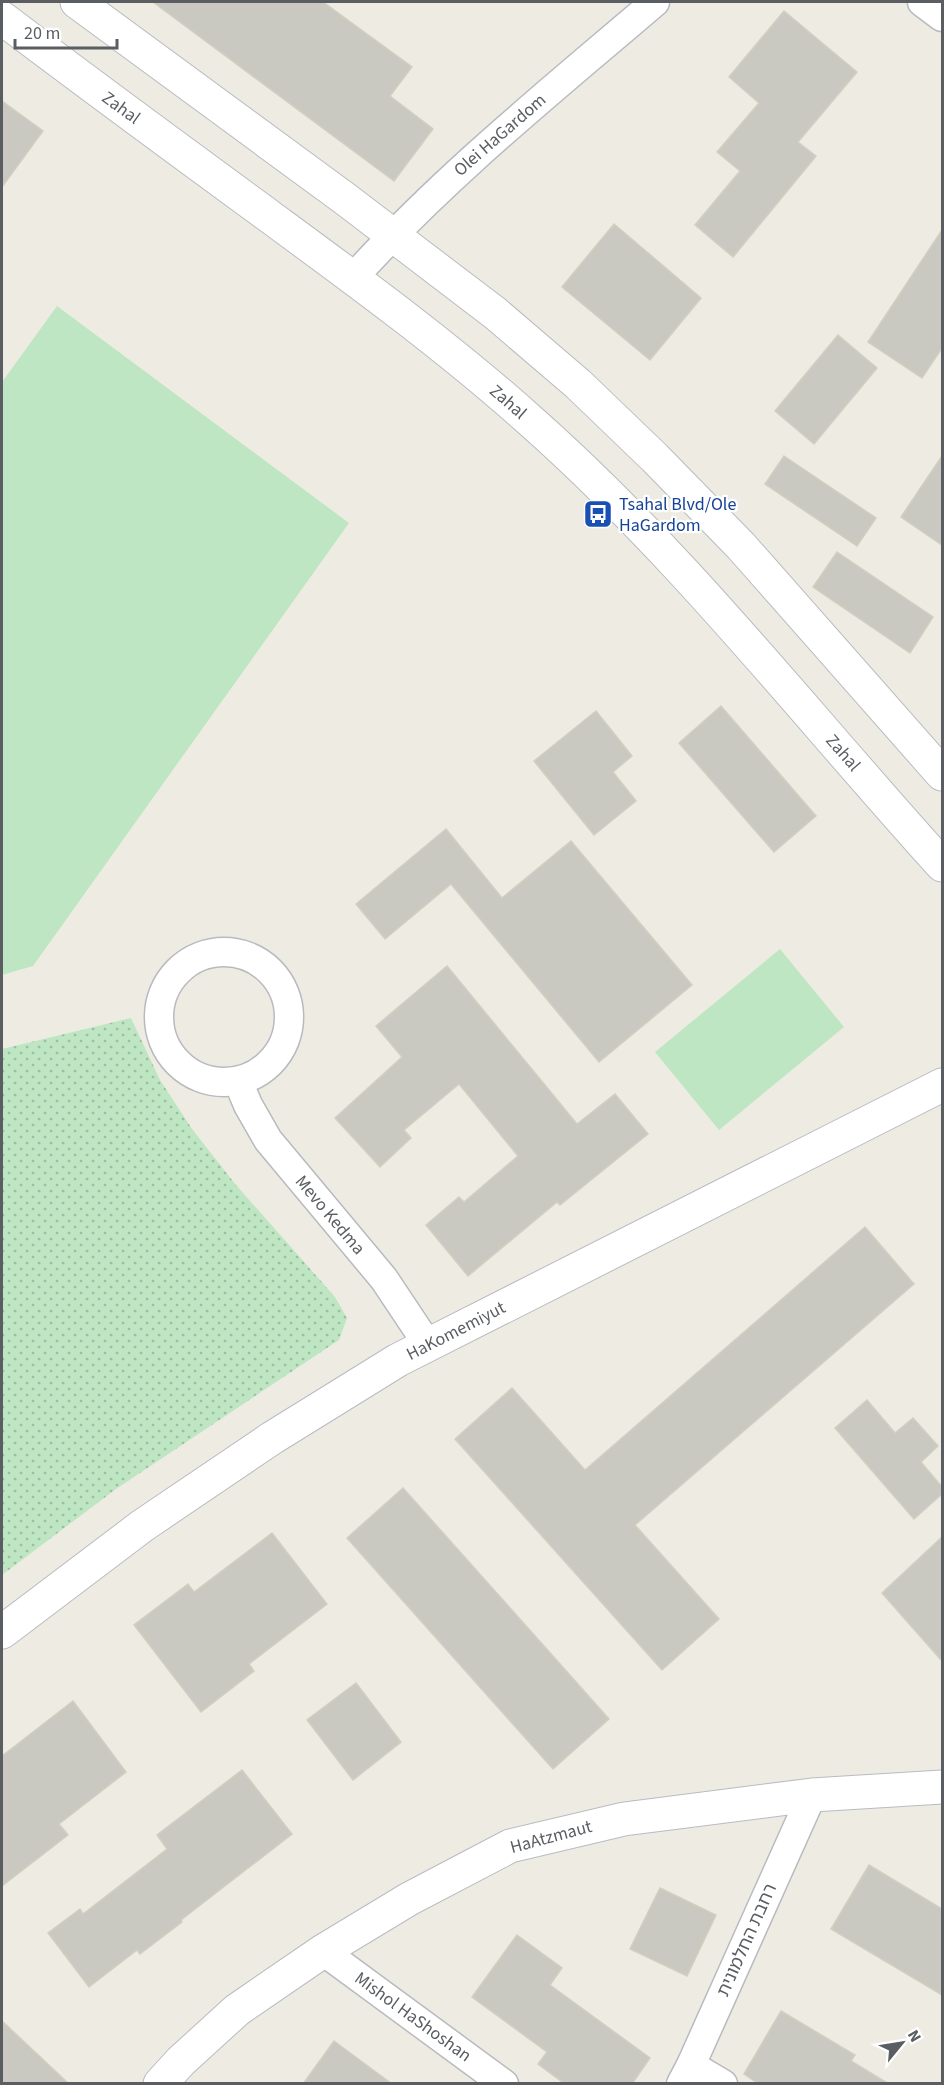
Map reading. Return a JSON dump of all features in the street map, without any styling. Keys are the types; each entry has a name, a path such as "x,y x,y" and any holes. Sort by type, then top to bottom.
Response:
{"street":[{"path":"77,2 392,234 495,313 578,384 741,546 942,774"},
{"name":"Olei HaGardom","path":"353,278 392,234 449,178 655,2"},
{"path":"922,2 942,18"},
{"name":"Zahal","path":"2,18 437,341 527,417 611,497 704,592 942,865"},
{"path":"215,953 237,954 258,962 274,976 286,995 289,1017 286,1039 275,1058 258,1073 238,1081 219,1083 201,1078 184,1069 171,1055 162,1035 159,1013 164,991 176,973 194,960 215,953"},
{"name":"Mevo Kedma","path":"238,1081 248,1105 268,1140 384,1279 428,1345"},
{"name":"HaKomemiyut","path":"2,1632 55,1589 160,1513 272,1438 398,1360 942,1085"},
{"name":"HaAtzmaut","path":"159,2084 237,2010 323,1951 409,1899 510,1846 624,1819 812,1795 942,1787"},
{"name":"רחבת החלמונית","path":"686,2074 812,1795"},
{"name":"Mishol HaShoshan","path":"323,1951 504,2084"},
{"path":"686,2074 723,2084"}],"green space":[{"path":"57,306 349,523 33,966 2,975 2,382"},
{"path":"780,949 844,1027 719,1130 655,1052"},
{"path":"131,1018 160,1080 192,1129 236,1185 335,1297 347,1318 339,1340 116,1489 2,1575 2,1049"}],"building":[{"path":"153,2 323,2 412,67 390,96 433,129 394,181"},
{"path":"784,11 857,72 798,142 816,156 733,257 695,225 740,171 717,152 759,103 729,77"},
{"path":"2,101 43,131 2,187"},
{"path":"614,224 701,298 650,360 562,287"},
{"path":"942,230 942,348 922,378 868,342"},
{"path":"838,335 877,368 814,444 775,411"},
{"path":"784,456 876,518 857,546 765,484"},
{"path":"942,456 942,545 901,517"},
{"path":"837,552 933,617 910,653 813,587"},
{"path":"721,706 816,816 774,852 679,743"},
{"path":"596,711 632,756 613,772 636,801 594,835 534,761"},
{"path":"446,829 502,898 571,841 692,985 599,1062 451,884 385,939 356,904"},
{"path":"447,966 577,1124 615,1094 648,1134 560,1205 557,1202 468,1276 426,1225 459,1197 464,1202 518,1156 459,1084 404,1130 411,1138 380,1167 335,1118 402,1057 376,1026"},
{"path":"865,1227 914,1284 635,1525 719,1619 662,1670 455,1439 512,1388 585,1470"},
{"path":"867,1400 895,1433 913,1418 938,1446 921,1462 942,1487 942,1494 914,1519 835,1428"},
{"path":"403,1488 609,1719 553,1769 347,1538"},
{"path":"272,1533 327,1604 249,1664 254,1671 201,1712 134,1625 188,1584 194,1592"},
{"path":"942,1537 942,1661 882,1593"},
{"path":"356,1683 401,1742 353,1780 307,1720"},
{"path":"73,1701 126,1772 59,1824 68,1835 2,1886 2,1756"},
{"path":"242,1770 292,1834 140,1954 137,1950 89,1987 48,1933 80,1909 83,1914 167,1849 157,1835"},
{"path":"869,1865 942,1909 942,1995 831,1929"},
{"path":"660,1888 716,1915 687,1976 630,1949"},
{"path":"517,1935 562,1968 550,1985 650,2058 632,2084 565,2084 538,2064 547,2052 472,1997"},
{"path":"781,2011 855,2055 851,2061 889,2084 759,2084 744,2074"},
{"path":"2,2021 69,2084 2,2084"},
{"path":"334,2041 392,2084 303,2084"}],"place":[{"name":"Tsahal Blvd/Ole HaGardom","path":"598,514"}]}
